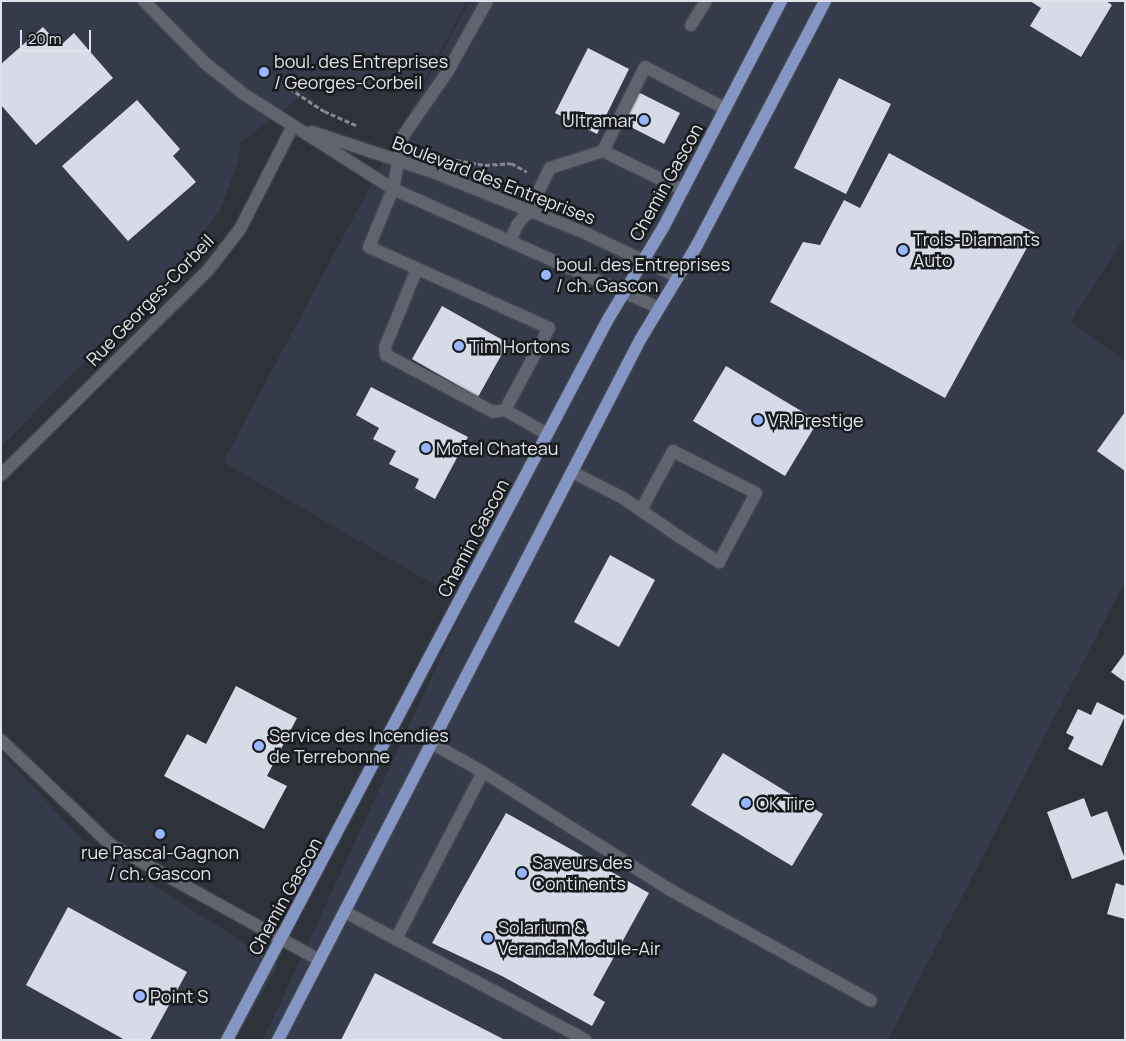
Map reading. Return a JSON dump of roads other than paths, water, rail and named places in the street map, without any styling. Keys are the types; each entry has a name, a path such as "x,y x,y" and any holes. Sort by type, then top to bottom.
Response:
{"main road":[{"name":"Chemin Gascon","path":"227,1040 311,886 547,434 624,290 683,190 781,1"},
{"path":"278,1040 572,472 825,1"}],"street":[{"name":"Boulevard des Entreprises","path":"144,1 224,79 292,126 393,189 624,290 659,308"},
{"path":"486,1 448,71 408,127 400,144 393,189 369,247 549,328 505,410"},
{"path":"692,25 706,1"},
{"path":"603,151 645,67 726,109"},
{"name":"Boulevard des Entreprises","path":"292,126 398,160 529,211 678,277"},
{"name":"Rue Georges-Corbeil","path":"1,475 210,269 240,229 292,126"},
{"path":"510,241 517,225 529,211 550,168 603,151 683,190"},
{"path":"417,269 384,347 386,355 493,412 505,410 547,434"},
{"path":"572,472 641,510 718,562 756,494 673,451 641,510"},
{"path":"1,740 111,845 319,960"},
{"path":"432,743 483,772 672,891 871,1001"},
{"path":"396,939 483,772"},
{"path":"345,912 586,1040"}],"place":[{"name":"boul. des Entreprises / Georges-Corbeil","path":"264,72"},
{"name":"Ultramar","path":"644,120"},
{"name":"Trois-Diamants Auto","path":"903,250"},
{"name":"boul. des Entreprises / ch. Gascon","path":"546,275"},
{"name":"Tim Hortons","path":"459,346"},
{"name":"VR Prestige","path":"758,420"},
{"name":"Motel Chateau","path":"426,448"},
{"name":"Service des Incendies de Terrebonne","path":"259,746"},
{"name":"OK Tire","path":"746,803"},
{"name":"rue Pascal-Gagnon / ch. Gascon","path":"160,834"},
{"name":"Saveurs des Continents","path":"522,873"},
{"name":"Solarium & Veranda Module-Air","path":"488,938"},
{"name":"Point S","path":"140,996"}]}
